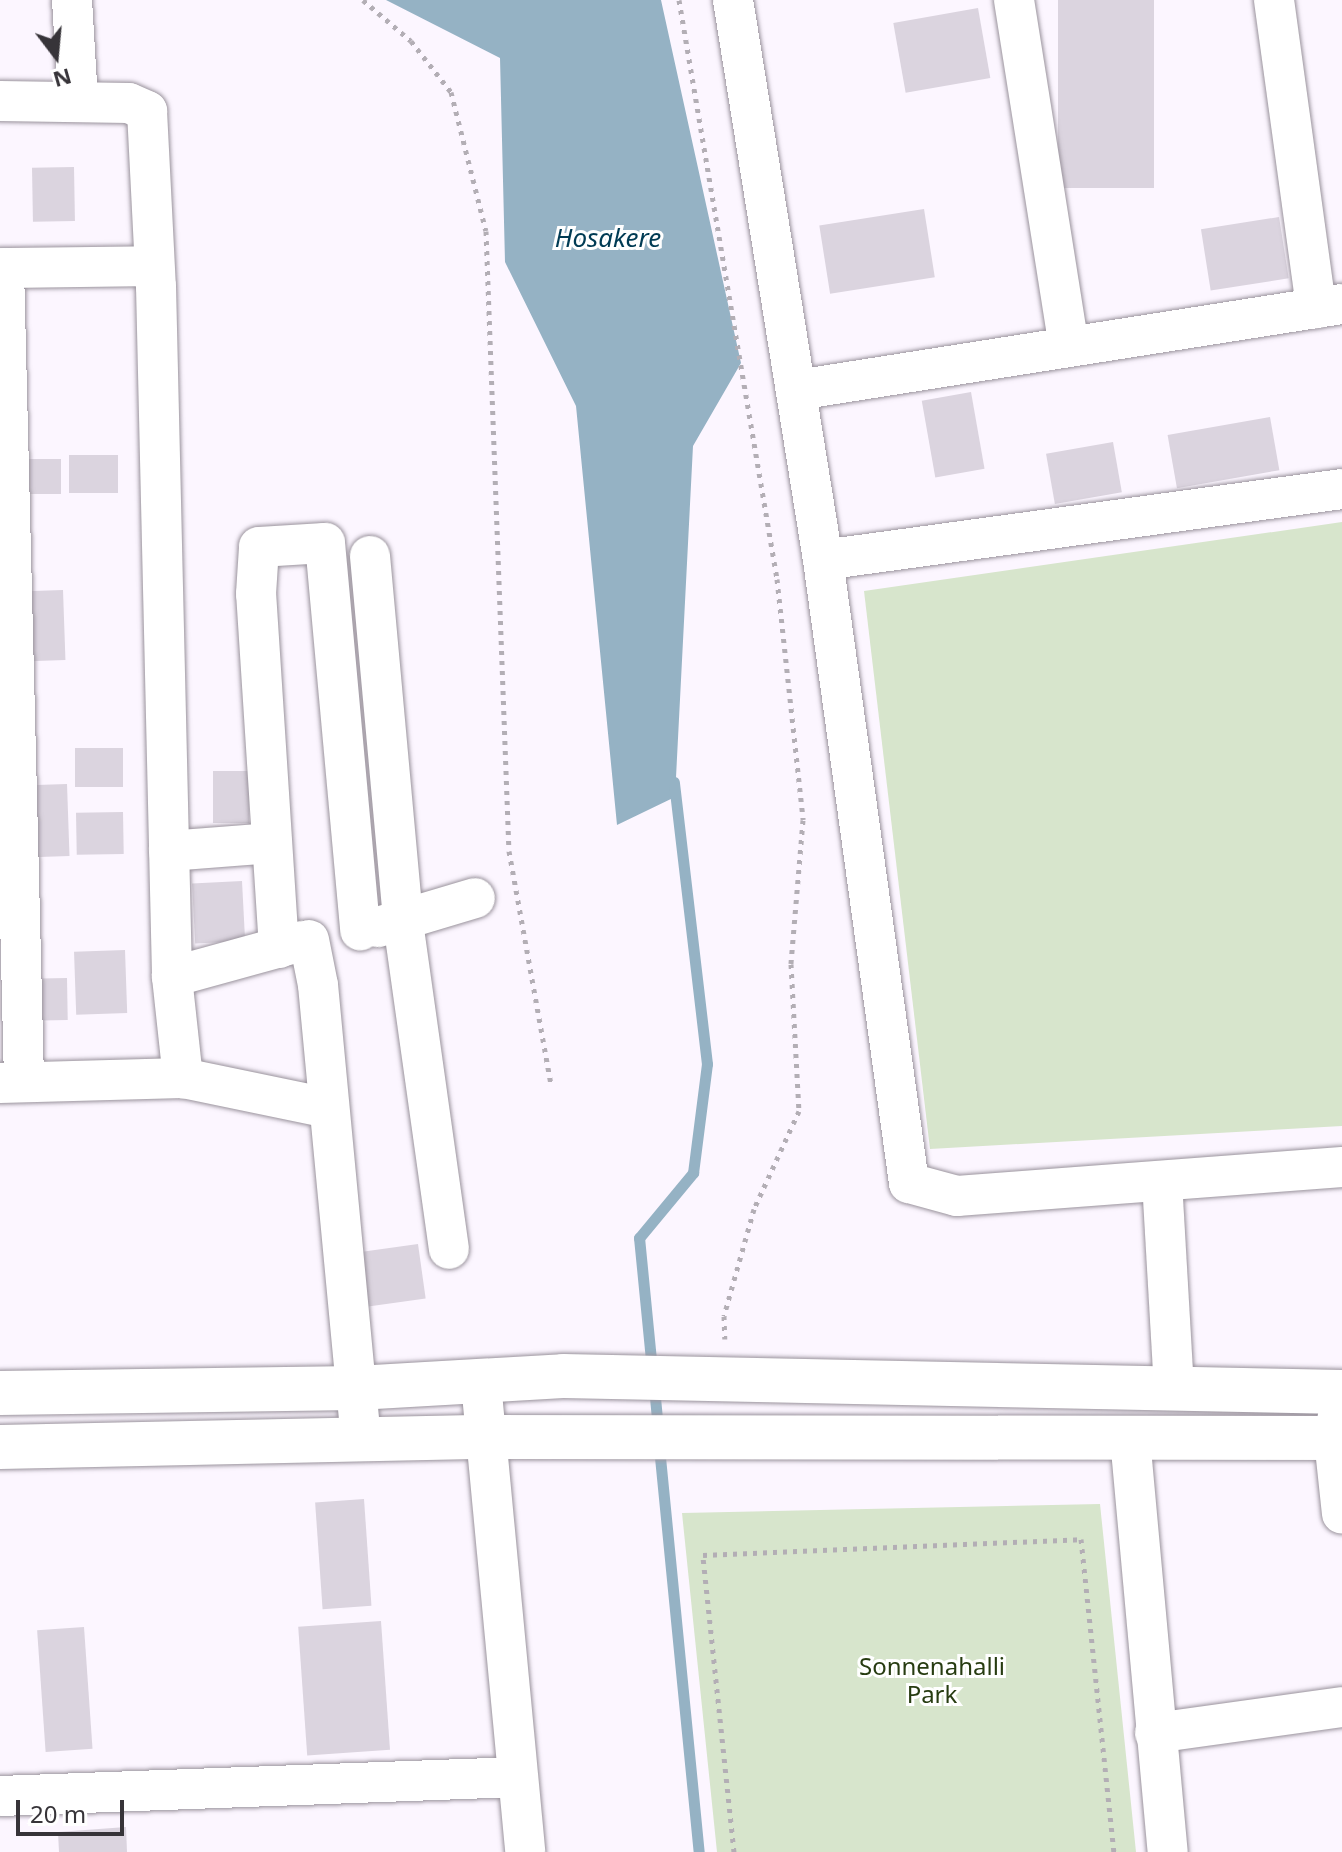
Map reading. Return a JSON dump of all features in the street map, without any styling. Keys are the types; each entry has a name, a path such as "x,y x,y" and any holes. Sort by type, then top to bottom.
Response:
{"main road":[{"path":"0,1393 357,1388 586,1377 1342,1392"},
{"path":"0,1447 486,1437 1338,1438"}],"street":[{"path":"72,0 78,101"},
{"path":"733,0 823,560 909,1183 957,1196 1342,1167"},
{"path":"1014,0 1069,347"},
{"path":"797,390 1329,306 1274,0"},
{"path":"0,101 129,103 147,111 154,266 172,977 183,1078"},
{"path":"154,266 2,268 12,1083 183,1078 328,1108"},
{"path":"823,560 1342,489"},
{"path":"360,930 325,543 259,547 256,594 272,843 328,1108 361,1440"},
{"path":"370,556 403,922 449,1249"},
{"path":"169,851 272,843"},
{"path":"172,977 294,944 403,922 475,898"},
{"path":"1162,1181 1174,1388"},
{"path":"481,1383 525,1852"},
{"path":"1342,1392 1338,1438 1342,1514"},
{"path":"1130,1438 1168,1852"},
{"path":"1155,1733 1342,1707"},
{"path":"0,1796 518,1777"}],"path":[{"path":"363,0 411,41 451,92 486,231 509,851 551,1085"},
{"path":"679,0 777,579 803,820 791,964 799,1111 754,1209 724,1316 714,1379"},
{"path":"734,1852 703,1555 1081,1539 1114,1852"}],"green space":[{"path":"1342,522 1342,1126 930,1149 864,591"},
{"name":"Sonnenahalli Park","path":"1100,1504 1136,1852 717,1852 682,1513"}],"water":[{"name":"Hosakere","path":"386,0 661,0 741,363 693,446 675,797 617,825 576,406 505,262 500,58"}],"building":[{"path":"1058,0 1154,0 1154,188 1058,188"},
{"path":"978,8 990,78 906,93 893,23"},
{"path":"74,167 75,221 33,222 32,168"},
{"path":"924,209 935,277 830,294 819,226"},
{"path":"1279,217 1289,278 1211,291 1201,229"},
{"path":"971,392 985,469 935,477 922,401"},
{"path":"1270,417 1279,470 1177,488 1168,435"},
{"path":"1113,442 1122,492 1055,504 1046,454"},
{"path":"69,455 118,455 118,493 69,493"},
{"path":"14,459 61,459 61,494 14,494"},
{"path":"63,590 65,660 20,662 18,592"},
{"path":"75,748 123,748 123,787 75,787"},
{"path":"213,771 249,771 249,823 213,823"},
{"path":"67,784 70,856 24,858 21,786"},
{"path":"123,812 124,854 77,855 76,813"},
{"path":"242,881 245,941 195,944 192,884"},
{"path":"125,950 127,1013 76,1015 74,952"},
{"path":"67,978 68,1020 29,1021 28,979"},
{"path":"418,1244 426,1298 359,1308 352,1253"},
{"path":"364,1499 371,1606 323,1609 315,1502"},
{"path":"381,1621 390,1750 307,1755 298,1627"},
{"path":"84,1627 93,1749 46,1752 37,1630"},
{"path":"126,1827 127,1852 59,1852 58,1832"}],"waterway":[{"path":"652,1370 639,1238 693,1173 707,1064 674,782"},
{"path":"654,1387 658,1429"},
{"path":"659,1447 699,1852"}]}
